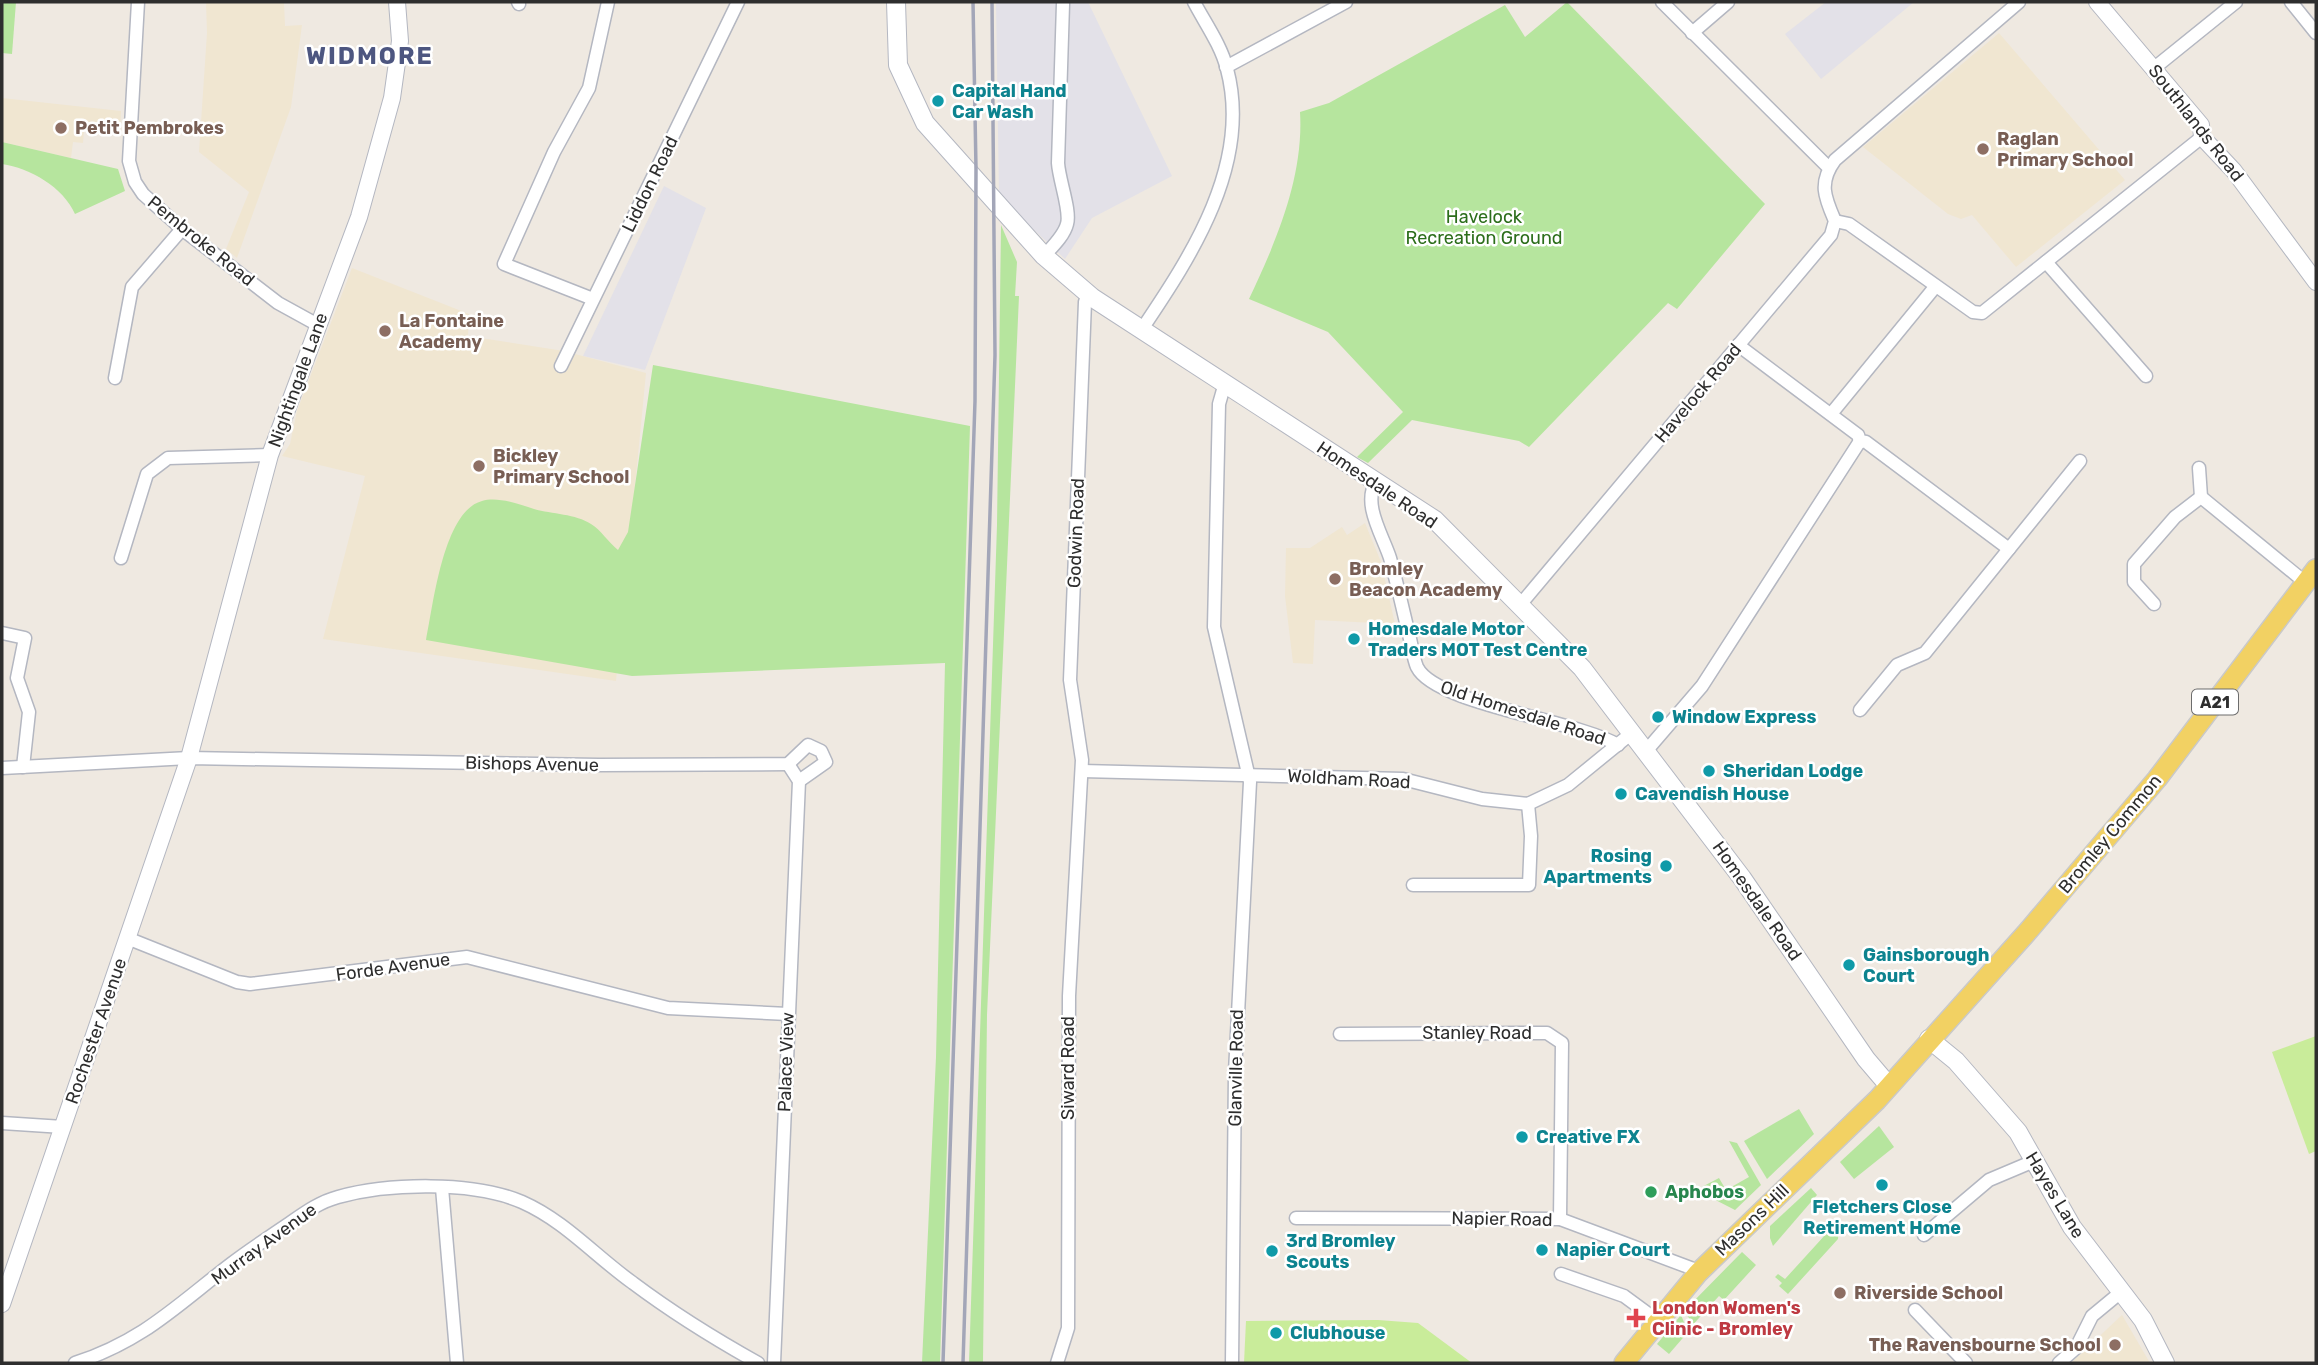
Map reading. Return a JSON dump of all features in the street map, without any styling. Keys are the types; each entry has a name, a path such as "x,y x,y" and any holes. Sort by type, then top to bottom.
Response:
{"main road":[{"name":"Homesdale Road","path":"896,2 898,65 925,123 1044,256 1088,294 1435,520 1582,668 1742,878 1867,1059 1889,1086"},
{"name":"Bromley Common","path":"1889,1086 2029,930 2157,779 2311,576"},
{"name":"Hayes Lane","path":"1929,1039 1990,1097 2018,1132 2072,1227 2143,1320 2165,1363"},
{"name":"Masons Hill","path":"1624,1363 1698,1273 1889,1086"}],"street":[{"name":"Pembroke Road","path":"138,2 131,173 142,194 182,229 278,303 318,325"},
{"name":"Nightingale Lane","path":"189,758 270,455 359,218 392,98 400,41 397,2"},
{"path":"593,299 504,264 554,152 589,88 608,2"},
{"name":"Liddon Road","path":"561,366 738,2"},
{"path":"1142,329 1208,220 1219,190 1231,134 1230,86 1226,67 1194,2"},
{"path":"1226,67 1346,2"},
{"path":"1662,2 1829,169"},
{"path":"1692,33 1728,2"},
{"path":"2019,2 1851,144 1829,169 1824,197 1835,221 1849,224 1935,287 1973,312 1982,313 2106,211 2202,137"},
{"name":"Southlands Road","path":"2097,2 2201,125 2202,137 2234,171 2316,282"},
{"path":"2153,69 2236,2"},
{"path":"2291,2 2316,33"},
{"path":"1044,256 1065,230 1069,216 1059,182 1058,163 1063,4"},
{"name":"Havelock Road","path":"1520,606 1831,235 1835,221"},
{"path":"115,378 132,287 182,229"},
{"path":"2046,262 2146,376"},
{"path":"1830,414 1935,287"},
{"name":"Godwin Road","path":"1082,771 1080,730 1070,680 1085,302 1088,294"},
{"path":"1738,345 1858,435 1860,441"},
{"name":"Glanville Road","path":"1225,383 1219,404 1214,627 1250,782 1235,1072 1232,1363"},
{"path":"1860,441 1866,442 2009,549"},
{"path":"1647,750 1702,686 1860,441"},
{"path":"121,558 147,474 169,458 270,455"},
{"path":"1860,710 1897,665 1924,653 2080,461"},
{"path":"2199,468 2201,497"},
{"name":"Old Homesdale Road","path":"1376,482 1372,488 1373,507 1390,558 1418,668 1436,687 1538,716 1618,745"},
{"path":"2201,497 2311,576"},
{"path":"2154,604 2134,582 2134,564 2175,517 2201,497"},
{"path":"2,633 25,638 17,678 29,712 23,767"},
{"path":"1413,885 1529,885 1531,836 1528,804 1568,785 1633,732"},
{"path":"808,745 821,751 826,762 799,781 788,764 808,745"},
{"name":"Bishops Avenue","path":"2,768 189,758 599,765 788,764"},
{"name":"Rochester Avenue","path":"2,1304 189,758"},
{"name":"Woldham Road","path":"1082,771 1403,779 1482,799 1528,804"},
{"name":"Siward Road","path":"1057,1363 1068,1328 1069,996 1082,771"},
{"name":"Palace View","path":"775,1363 799,781"},
{"name":"Forde Avenue","path":"127,938 237,982 302,979 467,957 668,1008 788,1014"},
{"name":"Stanley Road","path":"1340,1034 1548,1033 1562,1043 1560,1219"},
{"path":"2,1122 64,1127"},
{"path":"1924,1235 1989,1180 2034,1161"},
{"name":"Murray Avenue","path":"75,1363 103,1354 161,1322 230,1265 314,1206 364,1192 402,1187 488,1193 520,1201 554,1219 631,1282 704,1332 758,1363"},
{"path":"442,1188 457,1363"},
{"name":"Napier Road","path":"1296,1218 1560,1219 1698,1273"},
{"path":"1561,1274 1624,1296 1658,1321"},
{"path":"2059,1363 2076,1348 2092,1315 2121,1292"},
{"path":"1915,1310 1966,1363"}],"shaded area":[{"path":"206,2 284,2 285,26 302,25 291,107 237,258 226,249 249,192 199,152 207,33"},
{"path":"996,2 1088,2 1172,176 1092,218 1065,259 999,197"},
{"path":"1826,2 1914,2 1821,79 1785,34"},
{"name":"Raglan Primary School","path":"1999,33 2125,180 2016,267 1972,215 1961,219 1948,214 1863,147"},
{"name":"Petit Pembrokes","path":"2,98 121,111 120,133 84,130 83,143 73,142 71,158 2,142"},
{"path":"664,186 706,208 645,370 583,356"},
{"name":"Bickley Primary School","path":"352,268 469,314 468,336 564,351 646,373 616,681 323,639 365,476 282,456 290,444 297,411"},
{"name":"Bromley Beacon Academy","path":"1365,523 1381,562 1395,624 1315,620 1313,664 1293,663 1285,596 1286,548 1310,548 1342,527 1347,535"},
{"name":"The Ravensbourne School","path":"2122,1315 2150,1363 2071,1363"}],"green space":[{"path":"2,2 16,2 12,54 2,53"},
{"name":"Havelock Recreation Ground","path":"1567,2 1765,204 1677,309 1668,303 1529,447 1519,441 1412,420 1368,463 1357,457 1403,412 1328,332 1249,299 1278,232 1293,185 1298,161 1300,112 1329,103 1505,5 1525,37"},
{"path":"2,142 118,169 125,191 75,214 62,195 44,180 24,170 2,164"},
{"path":"1001,225 1017,262 1015,296 1019,296 987,1015 983,1363 969,1363 997,525"},
{"path":"653,365 970,426 940,1363 922,1363 936,1057 945,663 632,676 426,640 449,541 458,522 469,508 482,501 501,500 578,518 595,527 618,550 628,532"},
{"path":"2316,1036 2316,1151 2309,1154 2272,1052"},
{"path":"1799,1109 1814,1134 1767,1179 1744,1141"},
{"path":"1879,1126 1894,1147 1854,1179 1840,1162"},
{"path":"1729,1141 1737,1143 1761,1185 1735,1210 1696,1190 1719,1178 1726,1190 1749,1177"},
{"path":"1811,1188 1817,1195 1773,1246 1770,1226"},
{"path":"1836,1223 1839,1226 1838,1239 1788,1294 1779,1286 1782,1283 1775,1277 1778,1274 1785,1279"},
{"path":"1742,1252 1756,1265 1724,1300 1719,1296 1689,1329 1689,1318 1684,1311"},
{"path":"1681,1315 1688,1332 1669,1354 1657,1344"},
{"path":"1378,1320 1418,1323 1472,1363 1244,1363 1246,1321"}],"railway":[{"path":"943,1363 975,401 976,169 973,2"},
{"path":"963,1363 995,355 992,2"}],"place":[{"name":"Capital Hand Car Wash","path":"938,101"},
{"name":"Petit Pembrokes","path":"61,128"},
{"name":"Raglan Primary School","path":"1983,149"},
{"name":"La Fontaine Academy","path":"385,331"},
{"name":"Bickley Primary School","path":"479,466"},
{"name":"Bromley Beacon Academy","path":"1335,579"},
{"name":"Homesdale Motor Traders MOT Test Centre","path":"1354,639"},
{"name":"Window Express","path":"1658,717"},
{"name":"Sheridan Lodge","path":"1709,771"},
{"name":"Cavendish House","path":"1621,794"},
{"name":"Rosing Apartments","path":"1666,866"},
{"name":"Gainsborough Court","path":"1849,965"},
{"name":"Creative FX","path":"1522,1137"},
{"name":"Fletchers Close Retirement Home","path":"1882,1185"},
{"name":"Aphobos","path":"1651,1192"},
{"name":"Napier Court","path":"1542,1250"},
{"name":"3rd Bromley Scouts","path":"1272,1251"},
{"name":"Riverside School","path":"1840,1293"},
{"name":"London Women's Clinic - Bromley","path":"1636,1318"},
{"name":"Clubhouse","path":"1276,1333"},
{"name":"The Ravensbourne School","path":"2115,1345"}],"district":[{"name":"WIDMORE","path":"370,56"}]}
